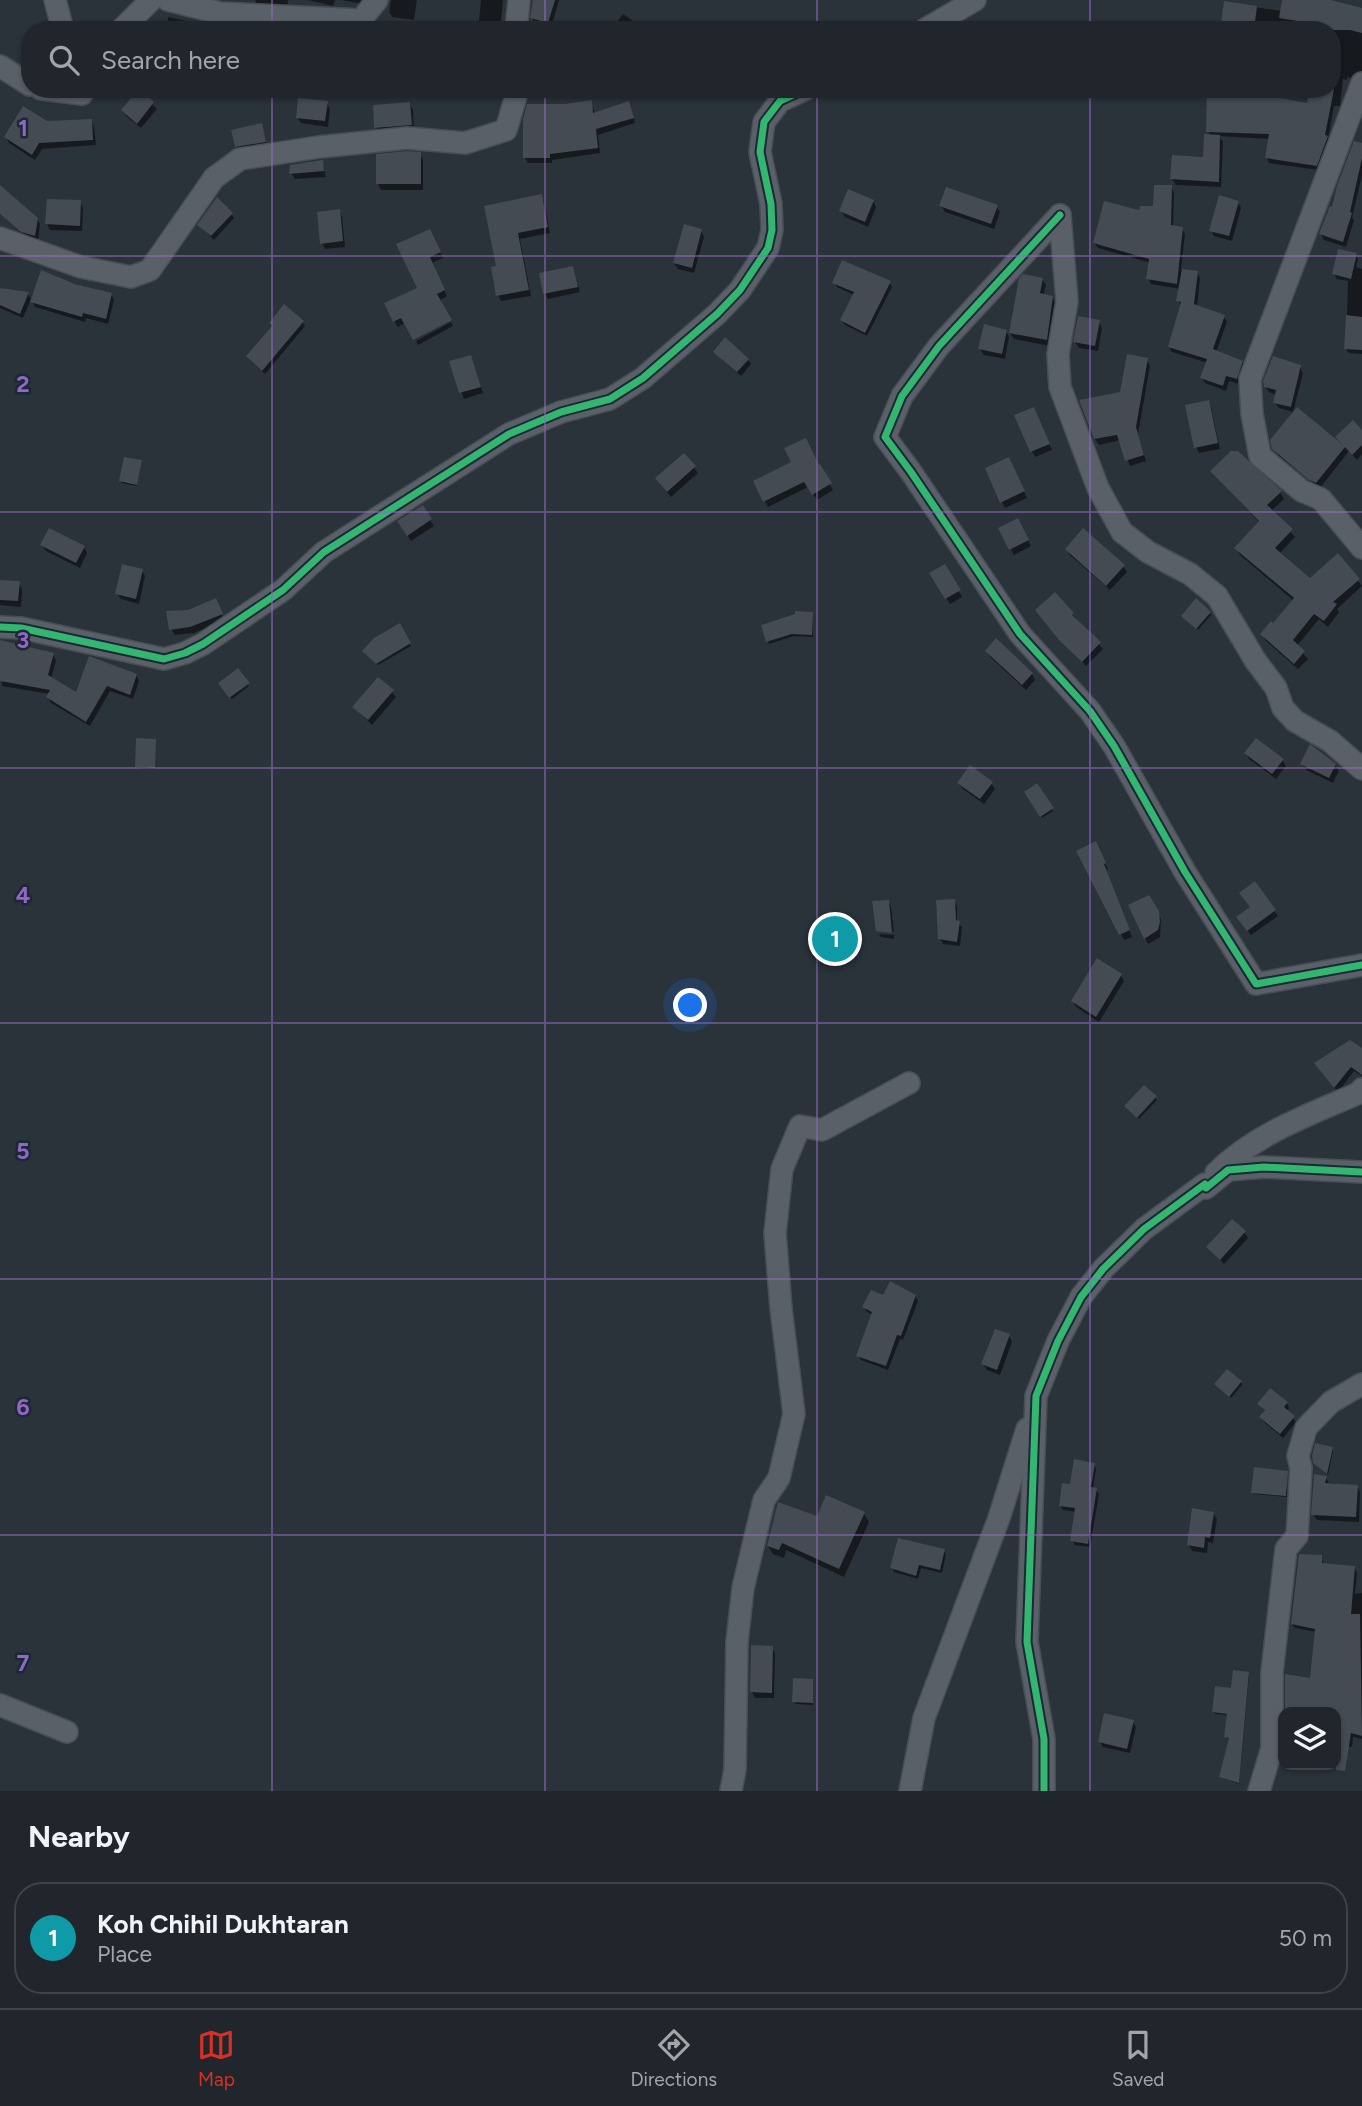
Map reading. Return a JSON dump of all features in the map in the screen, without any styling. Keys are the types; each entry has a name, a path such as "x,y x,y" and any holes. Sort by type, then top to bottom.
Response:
{"street":[{"path":"55,0 61,21"},
{"path":"130,21 151,0"},
{"path":"168,0 220,13 360,20"},
{"path":"352,0 360,20"},
{"path":"360,20 377,0"},
{"path":"517,21 519,0"},
{"path":"939,21 975,0"},
{"path":"0,66 21,79"},
{"path":"1362,83 1250,379 1252,414 1260,456 1303,491 1321,499 1362,548"},
{"path":"0,237 81,267 131,277 150,270 214,178 240,159 407,138 465,143 506,130 515,98"},
{"path":"0,626 21,628 164,659 185,653 203,644 283,590 324,552 509,435 561,412 610,399 643,378 732,298 768,248 772,230 771,204 760,152 764,122 780,101 786,98"},
{"path":"1362,769 1330,741 1295,721 1283,708 1276,688 1255,660 1217,596 1190,574 1148,552 1122,532 1098,488 1059,387 1058,354 1067,301 1060,215 939,346 902,396 885,437 1020,634 1090,712 1114,746 1185,872 1256,984 1362,965"},
{"path":"731,1791 735,1769 737,1642 744,1588 764,1500 779,1478 794,1414 780,1308 775,1233 782,1169 800,1126 822,1130 909,1083"},
{"path":"910,1791 924,1718 999,1518 1036,1396 1058,1342 1081,1297 1103,1269 1144,1229 1205,1184 1229,1160 1256,1141 1359,1093 1362,1089"},
{"path":"1205,1184 1206,1188 1228,1170 1264,1167 1362,1172"},
{"path":"1259,1791 1272,1748 1272,1672 1286,1549 1297,1536 1301,1468 1298,1455 1301,1438 1306,1428 1331,1402 1362,1384"},
{"path":"1036,1396 1027,1642 1044,1739 1044,1791"},
{"path":"0,1705 67,1732"}],"building":[{"path":"533,0 555,0 549,21 530,18"},
{"path":"1282,0 1331,0 1362,8 1362,33 1341,30 1341,21 1297,21 1279,18"},
{"path":"1224,1 1257,6 1255,21 1221,21"},
{"path":"131,98 149,98 154,102 137,124 121,110"},
{"path":"298,98 328,101 325,121 296,118"},
{"path":"1207,98 1280,98 1307,103 1308,98 1332,98 1325,135 1328,136 1317,166 1265,158 1269,134 1206,132"},
{"path":"592,100 593,113 629,101 634,118 596,129 598,148 550,154 550,158 523,158 523,119 527,104 565,104"},
{"path":"410,102 412,125 374,128 373,105"},
{"path":"23,106 47,121 92,119 93,140 39,143 32,155 4,137"},
{"path":"262,123 266,142 235,147 231,130"},
{"path":"1204,134 1220,135 1219,182 1170,179 1172,155 1203,157"},
{"path":"1354,141 1362,143 1362,158 1350,212 1352,213 1343,242 1319,234 1330,206 1332,207"},
{"path":"421,152 421,184 376,184 376,154"},
{"path":"323,160 324,171 289,174 290,165"},
{"path":"0,185 38,218 35,236 21,232 0,214"},
{"path":"1154,185 1172,185 1171,225 1183,227 1177,284 1146,279 1149,259 1093,243 1104,201 1139,210 1140,206 1153,206"},
{"path":"946,187 998,205 991,224 939,206"},
{"path":"848,189 874,200 865,222 839,211"},
{"path":"542,194 548,227 518,233 529,290 496,296 491,267 496,266 484,206"},
{"path":"1219,195 1239,201 1229,236 1209,231"},
{"path":"217,197 233,213 211,236 197,225"},
{"path":"47,199 81,200 80,226 45,224"},
{"path":"340,209 343,241 320,244 317,212"},
{"path":"684,224 702,229 692,268 673,263"},
{"path":"430,229 441,252 430,257 445,290 437,294 452,320 413,340 401,318 393,322 384,303 417,288 396,244"},
{"path":"1338,249 1357,253 1351,279 1332,274"},
{"path":"842,260 891,281 865,333 840,320 854,292 832,283"},
{"path":"573,266 578,287 543,294 539,273"},
{"path":"1182,269 1198,271 1194,304 1225,315 1213,349 1243,361 1237,379 1226,376 1223,386 1200,378 1207,359 1168,347 1181,302 1176,301"},
{"path":"41,270 75,284 112,293 106,319 83,313 82,317 30,302"},
{"path":"1023,274 1043,278 1040,293 1053,296 1047,340 1009,333 1019,278"},
{"path":"0,288 29,292 20,314 0,305"},
{"path":"284,304 304,321 262,371 246,356 273,325 269,323"},
{"path":"1346,315 1362,317 1362,350 1344,349"},
{"path":"1078,316 1100,320 1095,346 1073,342"},
{"path":"984,324 1007,330 1002,354 978,349"},
{"path":"725,337 749,359 737,372 713,352"},
{"path":"1127,354 1148,358 1136,427 1144,455 1125,461 1117,435 1094,439 1079,400 1120,392"},
{"path":"471,355 481,387 459,393 449,361"},
{"path":"1273,356 1301,365 1291,407 1273,403 1276,390 1264,387 1263,381"},
{"path":"1209,400 1218,443 1194,448 1185,405"},
{"path":"1034,407 1050,444 1030,452 1014,415"},
{"path":"1297,407 1343,445 1335,437 1353,420 1362,430 1362,445 1352,455 1345,447 1316,483 1272,449 1270,440"},
{"path":"806,438 819,465 832,483 812,495 804,482 763,502 753,481 791,462 784,448"},
{"path":"1231,451 1238,451 1282,491 1267,505 1293,529 1275,548 1310,578 1338,553 1360,579 1333,602 1337,604 1324,621 1314,614 1293,640 1305,651 1294,664 1260,634 1294,598 1234,548 1259,521 1210,471"},
{"path":"684,453 696,466 667,492 655,478"},
{"path":"124,457 142,460 137,485 119,481"},
{"path":"1009,457 1025,491 1000,503 985,468"},
{"path":"423,505 432,519 407,536 397,521"},
{"path":"1018,518 1029,540 1009,550 998,528"},
{"path":"49,528 85,546 76,563 40,545"},
{"path":"1083,528 1125,565 1106,586 1065,549"},
{"path":"122,564 143,569 136,599 115,594"},
{"path":"945,564 961,590 945,599 929,573"},
{"path":"0,580 20,581 18,601 0,600"},
{"path":"1055,592 1074,613 1072,615 1101,642 1082,662 1059,640 1035,610"},
{"path":"216,598 223,614 190,627 169,630 166,611 188,610"},
{"path":"1196,598 1211,612 1196,629 1181,616"},
{"path":"795,611 813,612 812,635 792,634 766,642 761,625 795,614"},
{"path":"400,623 411,643 376,664 362,651 374,638"},
{"path":"996,638 1033,673 1022,685 985,651"},
{"path":"0,640 54,653 48,675 76,692 89,656 137,674 130,695 107,686 86,722 46,697 50,690 0,681"},
{"path":"238,668 250,683 229,698 218,683"},
{"path":"378,677 394,690 368,720 352,707"},
{"path":"136,738 156,739 155,768 135,767"},
{"path":"1256,738 1284,759 1272,774 1244,753"},
{"path":"1310,744 1336,764 1329,778 1300,764"},
{"path":"970,765 993,782 980,799 957,783"},
{"path":"1037,783 1054,808 1040,817 1024,792"},
{"path":"1096,841 1130,930 1119,935 1076,851"},
{"path":"1255,881 1276,910 1247,931 1236,917 1250,907 1239,893"},
{"path":"1149,895 1159,911 1160,922 1158,930 1144,939 1128,905"},
{"path":"955,899 956,920 960,921 957,942 938,939 936,900"},
{"path":"889,900 892,933 876,931 872,901"},
{"path":"1097,958 1122,974 1096,1017 1071,1001"},
{"path":"1350,1040 1362,1048 1362,1075 1351,1067 1334,1088 1314,1063"},
{"path":"1144,1085 1157,1096 1137,1118 1124,1106"},
{"path":"1232,1219 1246,1231 1220,1260 1206,1247"},
{"path":"890,1281 916,1295 901,1336 897,1335 886,1366 856,1356 872,1312 862,1307 871,1290 883,1295"},
{"path":"995,1329 1010,1334 997,1370 981,1364"},
{"path":"1227,1369 1242,1381 1229,1397 1214,1384"},
{"path":"1270,1388 1288,1402 1284,1407 1295,1416 1280,1434 1259,1417 1265,1410 1257,1404"},
{"path":"1315,1443 1333,1447 1327,1474 1313,1463"},
{"path":"1074,1459 1095,1463 1091,1487 1097,1488 1088,1544 1070,1541 1075,1508 1059,1506 1062,1483 1070,1484"},
{"path":"1254,1467 1288,1471 1286,1496 1251,1493"},
{"path":"1314,1474 1327,1476 1325,1483 1358,1485 1356,1517 1311,1515"},
{"path":"826,1495 865,1512 839,1569 782,1543 779,1550 767,1546 778,1502 817,1516"},
{"path":"1192,1508 1214,1512 1210,1538 1205,1537 1204,1548 1187,1545"},
{"path":"898,1538 945,1549 940,1570 919,1565 916,1576 890,1568"},
{"path":"1299,1554 1322,1555 1322,1563 1355,1566 1351,1614 1360,1614 1362,1736 1351,1733 1345,1771 1336,1770 1341,1770 1341,1707 1285,1707 1285,1674 1310,1678 1315,1629 1291,1624"},
{"path":"751,1645 773,1646 772,1693 750,1692"},
{"path":"1233,1670 1249,1672 1239,1783 1219,1777 1229,1738 1224,1737 1227,1714 1212,1712 1215,1686 1231,1688"},
{"path":"793,1678 813,1679 813,1703 792,1702"},
{"path":"1104,1713 1134,1720 1127,1749 1098,1742"}],"cycle path":[{"path":"0,627 21,628 164,659 185,653 203,644 283,590 324,552 509,434 561,412 610,399 643,378 717,314 740,290 768,248 772,230 771,204 760,152 764,122 780,101 786,98"},
{"path":"1060,215 939,346 902,396 885,437 1020,634 1090,711 1114,746 1185,872 1256,984 1362,965"},
{"path":"1044,1791 1044,1739 1027,1642 1036,1396 1058,1341 1081,1297 1103,1269 1144,1229 1228,1170 1264,1167 1362,1172"}],"place":[{"name":"Koh Chihil Dukhtaran","path":"835,939"}]}
